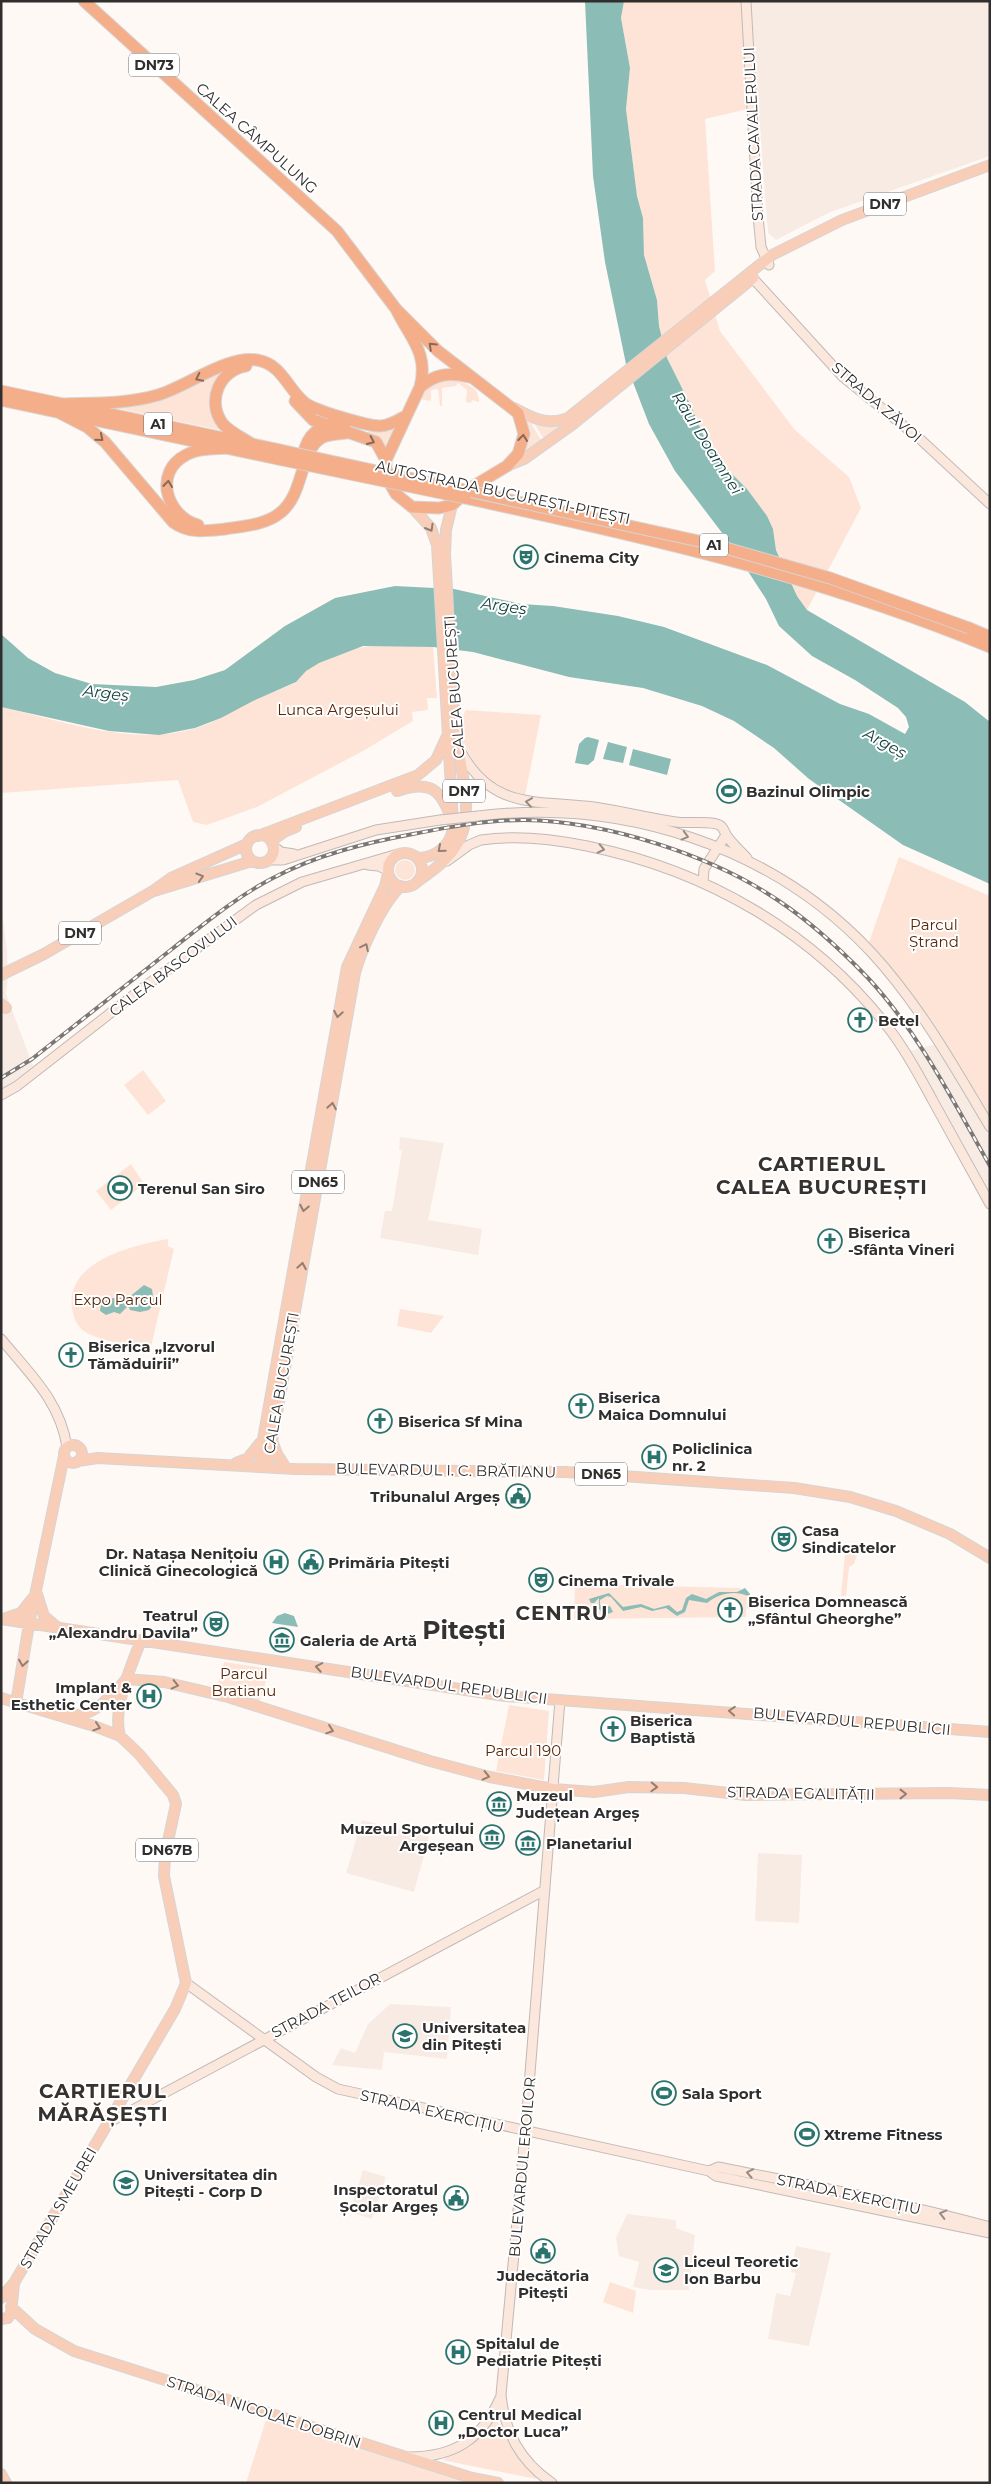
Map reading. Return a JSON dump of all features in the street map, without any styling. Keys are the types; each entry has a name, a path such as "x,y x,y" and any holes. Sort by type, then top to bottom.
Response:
{"highway":[{"name":"CALEA CÂMPULUNG","path":"84,1 337,231 396,308 438,351 469,378 514,408"},
{"name":"CALEA CÂMPULUNG","path":"386,460 404,417 420,387 423,375 420,354 396,308"},
{"path":"61,408 149,397 188,384 232,362 253,360 268,364 279,371 307,405 361,423"},
{"path":"252,444 226,426 218,414 215,402 218,389 229,373 248,365 265,368 279,378 298,406 306,423 307,444"},
{"name":"DN7","path":"420,387 441,375 456,374 469,378"},
{"name":"AUTOSTRADA BUCUREȘTI-PITEȘTI","path":"1,391 61,408 228,448 279,454 709,553 821,585 969,633 990,637"},
{"name":"AUTOSTRADA BUCUREȘTI-PITEȘTI","path":"1,400 61,408 252,444 279,454"},
{"path":"298,406 313,420 324,426 376,442 386,460"},
{"path":"61,408 105,442 173,522 183,528 199,531 254,524 276,516 287,507 295,496 310,452 315,443 325,436 346,433"},
{"name":"DN7","path":"452,505 472,487 507,466 518,454 524,441 522,420 514,408"},
{"path":"228,448 187,454 171,469 166,486 167,495 173,509 186,521 197,525 211,526 255,519 273,512 290,494 307,444 316,431 324,426 340,421 386,426 404,417"},
{"name":"DN7","path":"386,460 388,483 400,498 412,507"},
{"path":"412,507 426,509 452,505"},
{"name":"AUTOSTRADA BUCUREȘTI-PITEȘTI","path":"969,633 990,647"}],"main road":[{"name":"STRADA CAVALERULUI","path":"746,1 758,216 761,248 767,263"},
{"name":"DN7","path":"507,466 535,452 783,251 816,231 842,220 990,165"},
{"name":"STRADA ZĂVOI","path":"751,276 843,377 920,439 990,504"},
{"name":"DN7","path":"514,408 540,421 559,421 572,416 609,391"},
{"name":"CALEA BUCUREȘTI","path":"452,505 441,555 450,708 448,735 454,827"},
{"name":"CALEA BUCUREȘTI","path":"412,507 431,528 441,555"},
{"name":"CALEA BUCUREȘTI","path":"418,880 438,867 456,846 466,821 466,806 458,746 450,708"},
{"name":"DN7","path":"153,891 160,884 182,872 247,844 252,838 408,780 429,767 438,755 448,735"},
{"path":"458,746 468,764 481,781 491,789 508,797 530,802 615,810 681,823"},
{"name":"DN7","path":"272,844 292,828 417,786 431,788 442,797 454,827"},
{"path":"269,860 280,860 294,854 391,827 520,812 569,813 652,826 707,842 767,869 821,907 871,952 936,1036 990,1127"},
{"path":"652,826 681,823 716,824 722,827 726,835 747,859"},
{"path":"417,858 430,857 444,848 451,837 454,827"},
{"path":"703,883 704,869 726,835"},
{"path":"258,836 266,837 281,852 294,854"},
{"path":"438,867 476,842 509,839 562,841 608,850 671,869 746,903 786,930 838,974 872,1008 907,1054 990,1204"},
{"path":"247,844 246,851 252,861"},
{"path":"269,860 273,854 272,844"},
{"path":"401,886 392,882 388,872 390,861 398,854 410,853 417,858 422,869 418,880"},
{"name":"CALEA BASCOVULUI","path":"1,1095 25,1080 132,996 256,905 302,882 398,854"},
{"name":"DN7","path":"1,975 20,968 153,891 252,861 261,863 269,860"},
{"name":"CALEA BASCOVULUI","path":"360,866 373,865 388,872"},
{"path":"671,869 695,871 704,869"},
{"name":"CALEA BUCUREȘTI","path":"268,1438 347,967 385,886 388,872"},
{"name":"DN7","path":"401,886 410,886 418,880"},
{"name":"CALEA BUCUREȘTI","path":"262,1467 260,1456 268,1438 355,973 360,957 385,907 401,886"},
{"path":"1,1339 45,1390 53,1404 73,1454 62,1470 36,1589 16,1703"},
{"path":"229,1464 248,1458 268,1438 286,1468"},
{"name":"BULEVARDUL I. C. BRĂTIANU","path":"73,1454 98,1458 286,1468 566,1472 794,1488 850,1497 896,1511 950,1534 990,1558"},
{"path":"2,1619 24,1610 36,1589"},
{"path":"36,1589 44,1616 58,1628"},
{"name":"BULEVARDUL REPUBLICII","path":"2,1619 505,1696 990,1732"},
{"path":"120,1736 117,1723 126,1679 141,1640"},
{"path":"48,1712 84,1716 126,1679"},
{"name":"STRADA EGALITĂȚII","path":"126,1679 164,1682 228,1697 430,1762 490,1777 553,1789 594,1792 629,1787 674,1788 746,1795 948,1793 990,1795"},
{"path":"1,1698 120,1736"},
{"name":"BULEVARDUL EROILOR","path":"552,2483 516,2448 506,2425 501,2395 526,2132 560,1700"},
{"name":"DN67B","path":"120,1736 158,1777 175,1800 175,1810 165,1855 164,1876 186,1983"},
{"name":"STRADA TEILOR","path":"108,2123 544,1890"},
{"name":"STRADA EXERCIȚIU","path":"186,1983 324,2083 338,2089 709,2171 716,2176 990,2233"},
{"name":"STRADA SMEUREI","path":"3,2320 10,2316 6,2303 14,2283 178,2002 186,1983"},
{"name":"STRADA EXERCIȚIU","path":"709,2171 718,2167 745,2172 934,2212 990,2227"},
{"name":"STRADA NICOLAE DOBRIN","path":"6,2303 35,2329 74,2351 472,2478 498,2483"},
{"name":"STRADA NICOLAE DOBRIN","path":"3,2320 35,2329"},
{"name":"BULEVARDUL EROILOR","path":"406,2457 443,2454 472,2439 494,2413 501,2395"},
{"path":"1,2474 6,2483"}],"shaded area":[{"path":"750,1 990,1 990,156 828,213 776,240 768,233"},
{"path":"1,905 7,950 8,977 6,994 33,1066 10,1085 1,1089"},
{"path":"936,1044 990,1135 990,1197 910,1051"},
{"path":"400,1137 444,1143 428,1220 482,1229 478,1255 380,1238 385,1211 392,1211 402,1150 399,1150"},
{"path":"362,1820 429,1837 414,1892 346,1873"},
{"path":"758,1853 802,1855 799,1923 755,1921"},
{"name":"Universitatea din Pitești","path":"390,2004 451,2007 447,2059 384,2052 382,2070 332,2065 341,2048 355,2053 368,2024"},
{"path":"363,2170 386,2177 372,2219 350,2212"},
{"path":"627,2214 676,2220 676,2228 695,2235 689,2290 650,2290 633,2287 639,2262 619,2256 616,2238"},
{"path":"796,2246 831,2253 809,2346 768,2339 776,2293 790,2296 796,2273 791,2272"}],"green space":[{"path":"624,1 750,1 757,107 705,119 715,271 705,280 720,331 795,430 849,477 861,508 807,610 797,596 776,549 773,529 747,489 723,465 705,439 667,358 659,326 657,300 644,255 643,218 637,196 626,109 630,68 621,18"},
{"path":"237,363 213,398 230,432 105,406 128,403"},
{"path":"444,379 456,380 472,387 476,391 479,402 472,400 471,403 466,402 467,390 458,383 456,386 442,388 442,406 440,406 438,389 431,390 431,401 419,399 427,387"},
{"path":"527,422 531,423 543,443 522,457 528,441"},
{"path":"566,423 545,441 535,425 550,427"},
{"path":"394,428 385,446 377,436 368,434 368,430 385,431"},
{"name":"Lunca Argeșului","path":"385,645 433,647 437,698 427,698 428,710 412,712 413,721 363,751 257,807 207,825 193,822 178,780 1,793 1,707 98,730 148,735 172,733 210,723 256,699 293,684 306,670 324,659 344,651"},
{"path":"466,710 541,715 525,796 497,785 476,765 466,748 461,728"},
{"name":"Parcul Ștrand","path":"899,857 990,896 990,1121 931,1020 869,942"},
{"path":"405,860 412,863 415,870 412,877 405,880 398,877 395,870 398,863"},
{"path":"143,1070 166,1101 148,1115 124,1085"},
{"name":"Terenul San Siro","path":"131,1164 144,1184 111,1210 96,1191"},
{"name":"Expo Parcul","path":"168,1239 168,1246 174,1249 150,1351 102,1339 81,1329 75,1319 72,1308 73,1292 79,1278 90,1267 105,1258 121,1251"},
{"path":"400,1309 444,1316 431,1333 397,1326"},
{"path":"854,1549 857,1555 854,1564 849,1567 846,1596 841,1596 845,1553 847,1550"},
{"path":"575,1584 740,1588 747,1595 746,1617 574,1619"},
{"name":"Parcul Bratianu","path":"224,1662 270,1669 259,1703 216,1691"},
{"name":"Parcul 190","path":"509,1705 549,1711 544,1780 496,1771"},
{"path":"724,2171 860,2199 859,2202 723,2174"},
{"path":"610,2282 636,2291 633,2313 603,2302"},
{"path":"496,2419 522,2463 538,2477 536,2479 442,2460 470,2447"},
{"path":"266,2420 485,2483 246,2483"}],"water":[{"path":"585,1 624,1 621,18 630,68 626,109 637,196 643,218 644,255 657,300 659,326 667,358 705,439 723,465 747,489 767,516 773,529 776,550 797,596 807,610 965,702 990,722 990,884 903,845 809,779 774,748 734,721 702,706 643,688 569,677 473,652 433,647 363,646 319,663 306,671 296,682 221,718 195,728 159,735 109,731 1,707 1,634 28,658 55,673 92,684 156,687 194,680 225,670 285,626 335,598 395,586 454,589 521,604 553,606 618,616 664,627 767,665 840,704 869,714 905,734 909,727 906,717 898,708 855,680 812,656 779,626 766,599 729,542 675,471 649,424 626,364 605,262 593,176"},
{"path":"588,737 599,740 594,760 588,765 575,763 579,744"},
{"path":"608,742 627,747 623,763 603,759"},
{"path":"633,749 671,759 667,775 629,765"},
{"path":"144,1285 152,1289 154,1304 149,1310 140,1312 130,1310 128,1306 120,1314 114,1312 106,1315 100,1311 101,1304 105,1301 114,1298 128,1298"},
{"path":"745,1588 750,1594 749,1609 747,1608 748,1596 732,1593 717,1597 707,1603 689,1600 685,1612 677,1616 666,1608 652,1611 641,1607 623,1611 611,1597 607,1596 600,1600 600,1605 604,1607 610,1606 613,1612 605,1615 599,1609 599,1598 594,1603 591,1603 589,1599 609,1593 623,1607 641,1604 654,1609 669,1605 677,1612 682,1610 686,1598 692,1594 706,1599 719,1592 737,1592"},
{"path":"285,1613 294,1616 298,1627 272,1623 277,1616"}],"railway":[{"path":"1,1078 32,1059 221,911 259,885 289,870 324,856 359,846 440,829 510,820 555,822 623,834 690,855 752,884 803,918 837,947 868,978 903,1021 949,1092 990,1166"}],"place":[{"name":"Cinema City","path":"526,557"},
{"name":"Bazinul Olimpic","path":"729,791"},
{"name":"Betel","path":"860,1020"},
{"name":"Terenul San Siro","path":"120,1188"},
{"name":"Biserica -Sfânta Vineri","path":"830,1241"},
{"name":"Biserica „Izvorul Tămăduirii”","path":"71,1355"},
{"name":"Biserica Maica Domnului","path":"581,1406"},
{"name":"Biserica Sf Mina","path":"380,1421"},
{"name":"Policlinica nr. 2","path":"654,1457"},
{"name":"Tribunalul Argeș","path":"518,1496"},
{"name":"Casa Sindicatelor","path":"784,1539"},
{"name":"Dr. Natașa Nenițoiu Clinică Ginecologică","path":"276,1562"},
{"name":"Primăria Pitești","path":"311,1562"},
{"name":"Cinema Trivale","path":"541,1580"},
{"name":"Biserica Domnească „Sfântul Gheorghe”","path":"730,1610"},
{"name":"Teatrul „Alexandru Davila”","path":"216,1624"},
{"name":"Galeria de Artă","path":"282,1640"},
{"name":"Implant & Esthetic Center","path":"149,1696"},
{"name":"Biserica Baptistă","path":"613,1729"},
{"name":"Muzeul Județean Argeș","path":"499,1804"},
{"name":"Muzeul Sportului Argeșean","path":"492,1837"},
{"name":"Planetariul","path":"528,1843"},
{"name":"Universitatea din Pitești","path":"405,2036"},
{"name":"Sala Sport","path":"664,2093"},
{"name":"Xtreme Fitness","path":"807,2134"},
{"name":"Universitatea din Pitești - Corp D","path":"126,2183"},
{"name":"Inspectoratul Școlar Argeș","path":"456,2198"},
{"name":"Judecătoria Pitești","path":"543,2251"},
{"name":"Liceul Teoretic Ion Barbu","path":"666,2270"},
{"name":"Spitalul de Pediatrie Pitești","path":"458,2352"},
{"name":"Centrul Medical „Doctor Luca”","path":"441,2423"}],"district":[{"name":"CARTIERUL CALEA BUCUREȘTI","path":"822,1176"},
{"name":"CENTRU","path":"562,1613"},
{"name":"Pitești","path":"464,1630"},
{"name":"CARTIERUL MĂRĂȘEȘTI","path":"103,2102"}],"water label":[{"name":"Râul Doamnei","path":"707,443"},
{"name":"Argeș","path":"504,606"},
{"name":"Argeș","path":"106,693"},
{"name":"Argeș","path":"885,743"}]}
